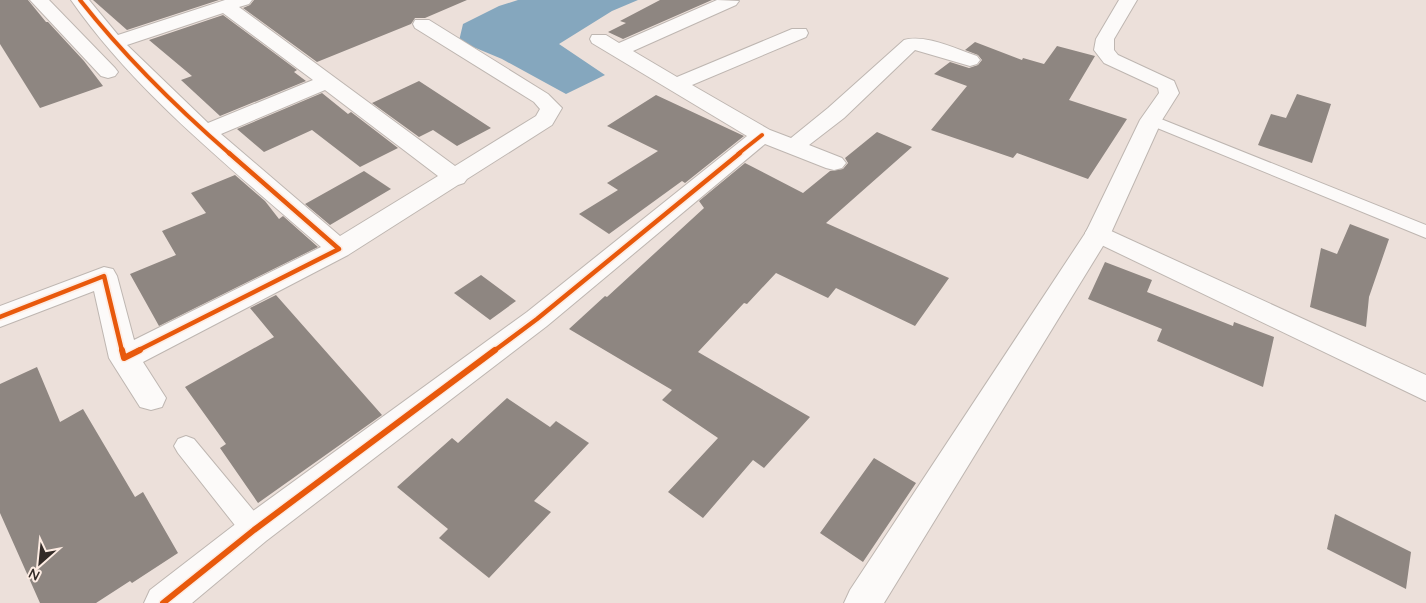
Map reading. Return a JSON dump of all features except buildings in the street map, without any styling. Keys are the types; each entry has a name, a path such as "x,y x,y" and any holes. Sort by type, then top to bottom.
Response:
{"street":[{"path":"39,0 108,72"},
{"path":"863,603 1098,232 1151,120 1169,93 1167,85 1112,59 1104,50 1105,38 1128,0"},
{"path":"618,50 730,1"},
{"path":"90,3 114,43 204,133 339,249"},
{"path":"114,43 235,3 328,81 456,178"},
{"path":"124,358 339,249 456,178 544,120 551,108 541,98 422,24"},
{"path":"677,84 799,33"},
{"path":"599,39 762,135 795,146 834,163"},
{"path":"795,146 836,113 911,44 928,46 970,60"},
{"path":"204,133 328,81"},
{"path":"163,603 254,530 537,319 762,135"},
{"path":"1098,232 1426,389"},
{"path":"0,317 104,276 124,358 151,398"}],"lane":[{"path":"1151,120 1426,232"},
{"path":"186,446 254,530"}],"water":[{"path":"518,0 638,0 612,11 559,44 605,75 566,94 502,59 459,41 463,24 499,6"}],"cycle path":[{"path":"0,317 104,276 124,358 339,249 183,113 114,43 80,0"},
{"path":"163,603 254,530 537,319 762,135"}]}
